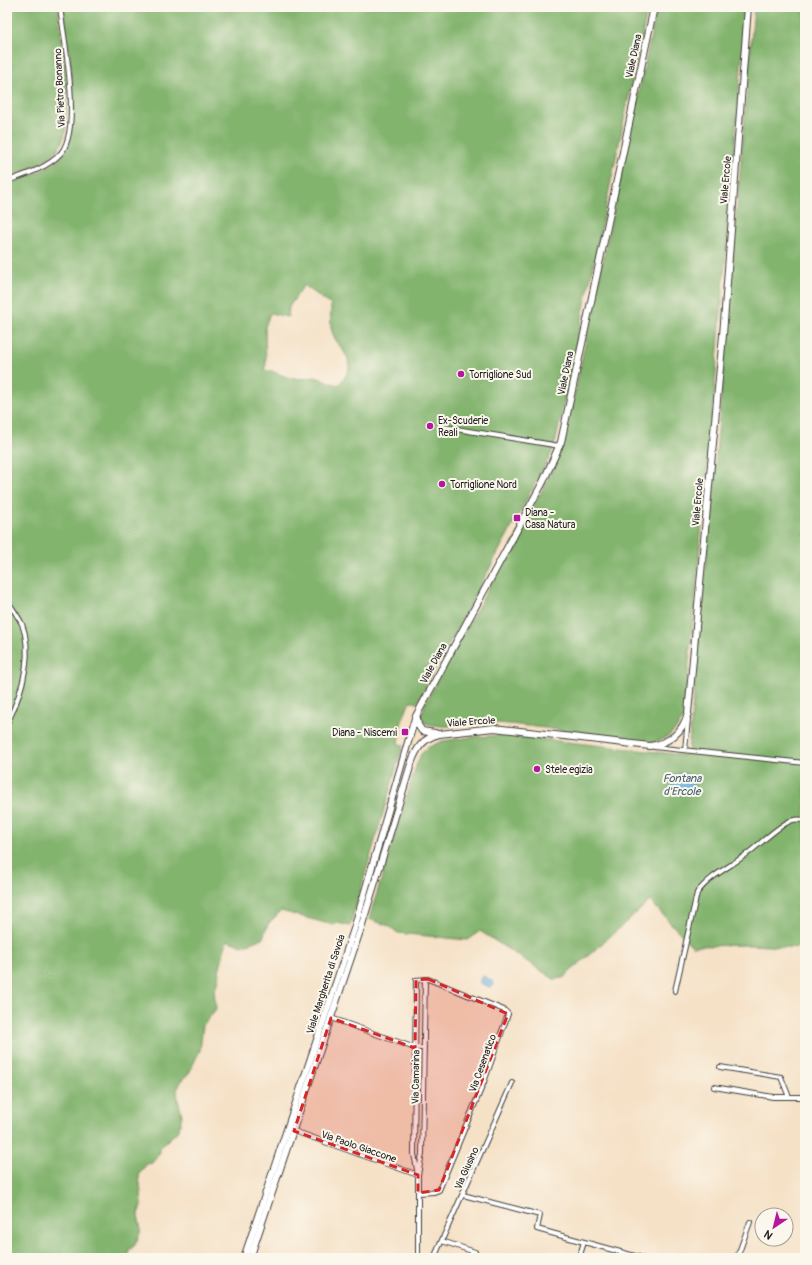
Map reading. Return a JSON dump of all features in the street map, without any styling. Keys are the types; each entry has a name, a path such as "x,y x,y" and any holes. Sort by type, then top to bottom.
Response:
{"street":[{"name":"Via Pietro Bonanno","path":"7,182 47,164 61,153 66,143 71,117 68,62 60,7"},
{"name":"Viale Diana","path":"417,714 543,482 560,446 654,7"},
{"name":"Viale Ercole","path":"421,743 431,736 439,734 494,728 650,746 665,743 672,738 685,723 688,713 723,335 748,7"},
{"path":"444,427 560,446"},
{"path":"7,600 22,624 27,647 25,673 7,724"},
{"path":"686,750 688,713"},
{"path":"417,714 416,721 422,731 439,734"},
{"name":"Viale Margherita di Savoia","path":"244,1258 354,929 417,714"},
{"name":"Viale Margherita di Savoia","path":"250,1258 362,926 411,764 421,743"},
{"path":"650,746 805,762"},
{"path":"675,991 697,893 700,889 788,822 797,819 805,820"},
{"name":"Via Camarina","path":"418,1258 418,1175 422,1154 425,979"},
{"name":"Via Cesenatico","path":"416,980 430,980 504,1010 508,1014 484,1082 439,1190 434,1192 418,1193"},
{"name":"Via Camarina","path":"416,980 414,1154 418,1175"},
{"path":"331,1018 415,1048 424,1048"},
{"path":"720,1067 781,1077 789,1097"},
{"name":"Via Giusino","path":"434,1258 512,1083"},
{"path":"714,1087 773,1097 805,1097"},
{"name":"Via Paolo Giaccone","path":"294,1131 418,1175"},
{"path":"463,1195 540,1215 537,1229 642,1258"},
{"path":"737,1258 750,1222"},
{"path":"442,1241 475,1252"},
{"path":"579,1258 584,1242"}],"highlighted area":[{"path":"428,979 508,1014 439,1190 418,1193 418,1175 294,1131 331,1018 415,1048 416,980"}],"green space":[{"path":"7,7 58,7 65,59 68,102 64,138 58,149 41,163 7,177"},
{"path":"63,7 648,7 556,440 550,456 417,703 410,701 401,724 398,744 403,745 350,926 338,923 333,925 281,911 268,924 263,938 242,946 227,940 219,971 219,981 214,990 216,1009 203,1025 200,1050 189,1073 182,1080 177,1090 182,1115 179,1130 160,1147 160,1152 152,1163 147,1164 140,1172 139,1176 142,1202 138,1215 141,1230 135,1245 129,1250 127,1258 7,1258 7,184 37,173 51,165 63,155 69,144 72,127 73,106 70,61","holes":["304,285 331,305 331,327 349,362 349,368 346,376 338,385 315,377 301,379 286,377 272,371 264,370 266,364 265,327 270,313 288,317 289,307"]},
{"path":"657,7 746,7 716,374 684,717 674,731 666,738 649,743 554,729 497,723 443,726 425,723 421,717 425,704 546,483 564,443"},
{"path":"754,7 805,7 805,948 752,945 692,946 650,901 563,978 554,979 480,931 467,940 398,933 389,926 369,919 416,766 421,754 427,748 442,741 506,735 683,755 688,753 715,468"}],"water":[{"name":"Fontana d'Ercole","path":"678,773 686,773 693,780 693,788 686,795 678,795 671,788 671,780"},
{"path":"483,976 493,981 494,985 490,987 480,983 480,979"}],"place":[{"name":"Torriglione Sud","path":"461,374"},
{"name":"Ex-Scuderie Reali","path":"430,426"},
{"name":"Torriglione Nord","path":"442,484"},
{"name":"Diana - Casa Natura","path":"517,518"},
{"name":"Diana - Niscemi","path":"405,732"},
{"name":"Stele egizia","path":"537,769"}]}
